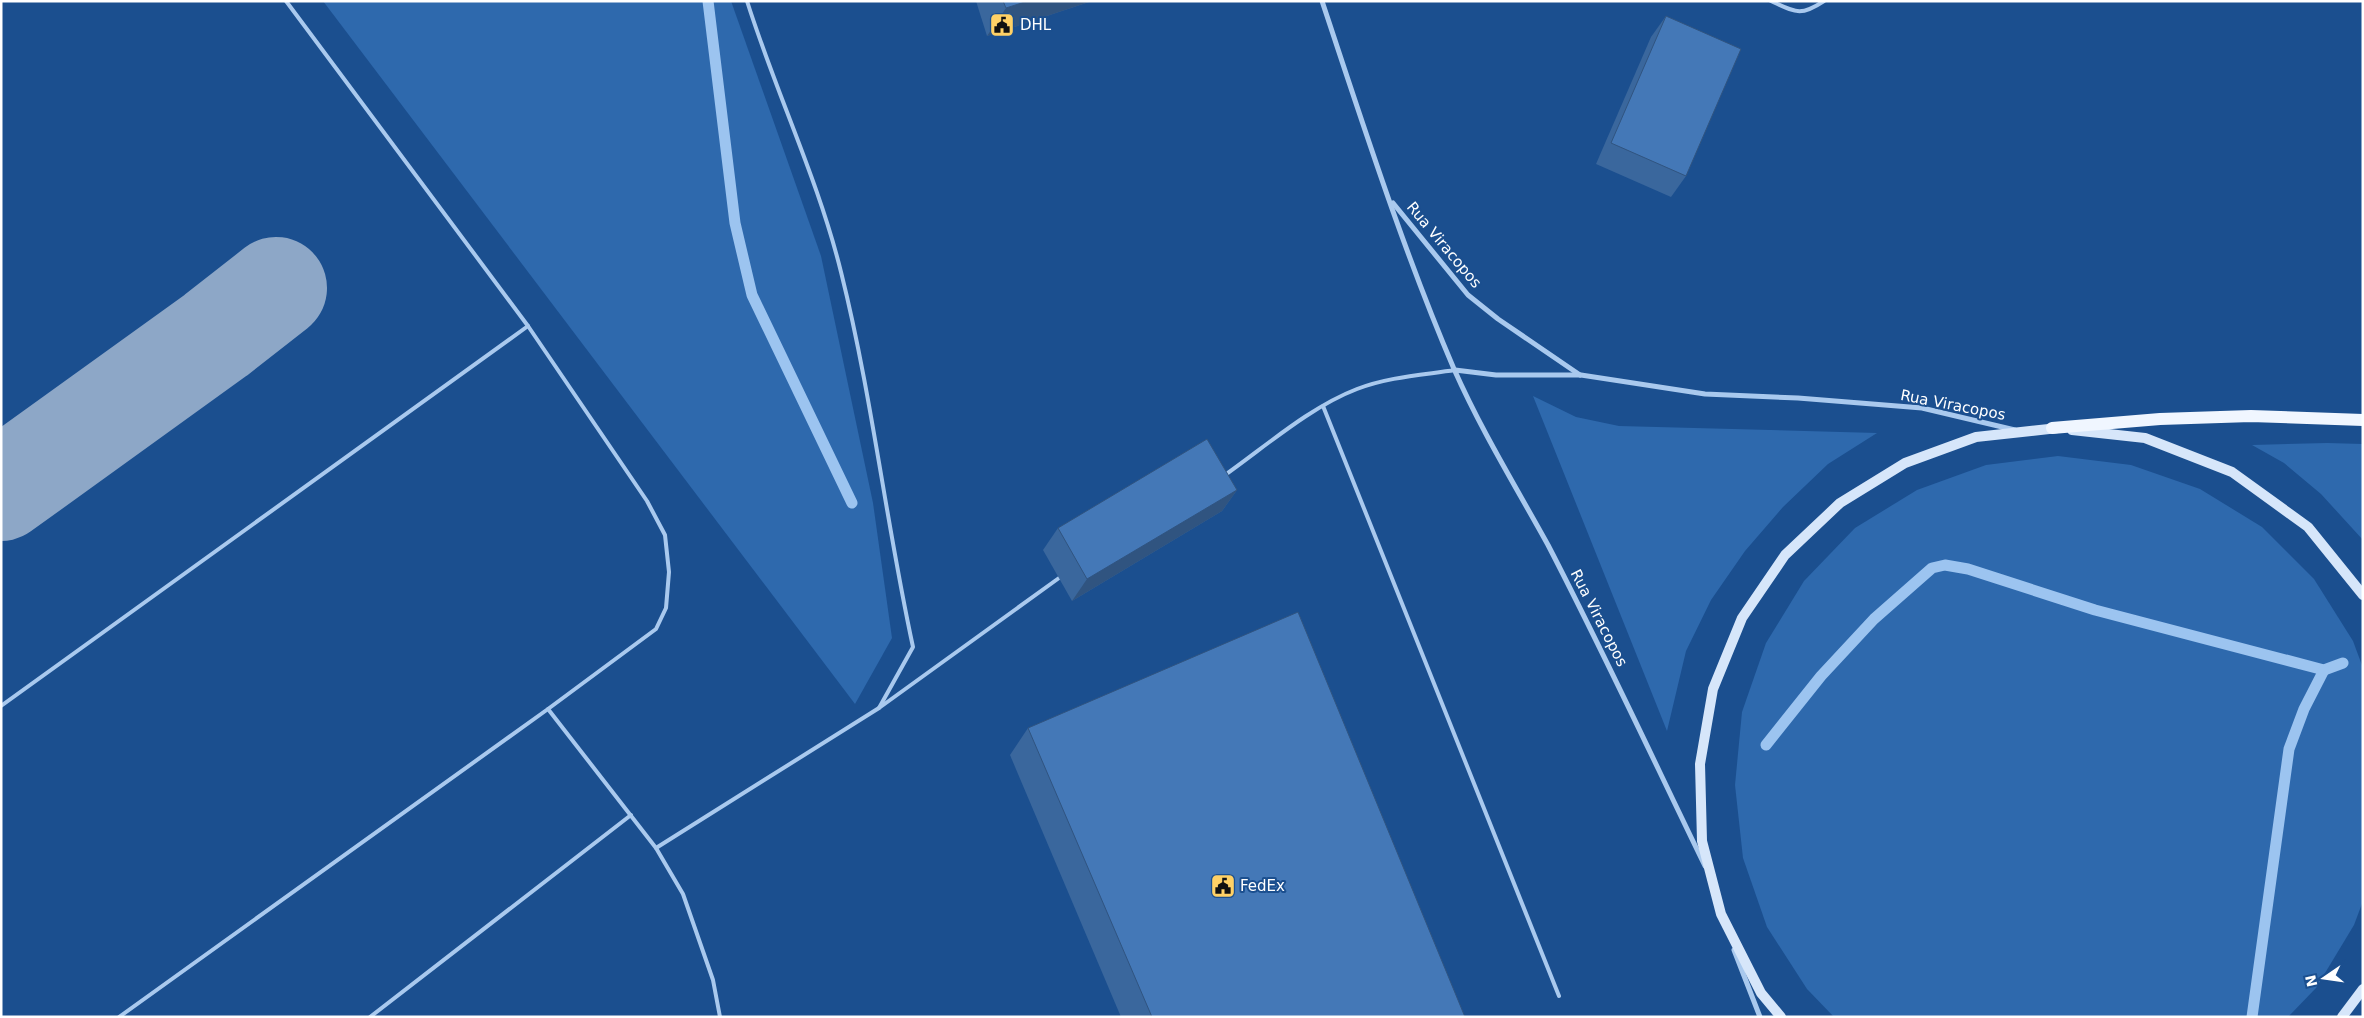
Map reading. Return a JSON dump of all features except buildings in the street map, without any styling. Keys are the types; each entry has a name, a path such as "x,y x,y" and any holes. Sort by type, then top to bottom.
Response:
{"main road":[{"path":"1781,1017 1761,993 1721,914 1702,841 1700,764 1713,689 1742,618 1784,556 1840,503 1905,463 1976,437 2052,428 2160,419 2251,416 2363,420"},
{"path":"2052,428 2145,438 2232,472 2308,528 2363,595"},
{"path":"2342,1017 2358,1005 2363,989"}],"street":[{"name":"Rua Viracopos","path":"1322,1 1388,198 1455,370 1636,720 1656,766 1713,882"},
{"name":"Rua Viracopos","path":"1388,198 1468,295 1581,375"},
{"name":"Rua Viracopos","path":"1455,370 1496,375 1581,375 1705,394 1798,398 1922,408 2022,432"},
{"path":"1721,914 1760,1017"}],"lane":[{"path":"119,1017 656,630 666,608 669,572 664,535 647,501 528,326 286,1"},
{"path":"747,1 820,198 841,272 871,413 889,528 913,647 879,708"},
{"path":"1770,1 1796,13 1809,11 1824,1"},
{"path":"1,706 528,326"},
{"path":"1223,476 1323,406 1357,389 1392,379 1455,370"},
{"path":"1323,406 1559,996"},
{"path":"656,848 879,708 1059,578"},
{"path":"548,709 656,848 683,894 713,980 720,1017"},
{"path":"370,1017 631,815"}],"shaded area":[{"path":"323,1 731,1 821,256 873,503 892,638 855,704"},
{"path":"1533,396 1576,417 1619,426 1877,433 1828,464 1783,507 1745,551 1711,600 1686,651 1667,731"},
{"path":"2363,444 2363,540 2321,494 2284,463 2252,445"},
{"path":"2058,456 2131,465 2200,489 2262,527 2314,579 2353,641 2363,668 2363,901 2354,925 2316,988 2288,1017 1834,1017 1807,989 1767,927 1743,858 1735,785 1742,712 1766,643 1804,581 1855,528 1917,490 1986,465"}],"waterway":[{"path":"708,1 735,223 752,295 852,503"},
{"path":"1766,745 1821,676 1874,619 1932,568 1945,565 1968,569 2095,610 2324,670 2343,663"},
{"path":"2252,1017 2289,749 2304,709 2324,670"}],"taxiway":[{"path":"1,490 216,335 276,288"}],"place":[{"name":"DHL","path":"1002,25"},
{"name":"FedEx","path":"1223,886"}]}
